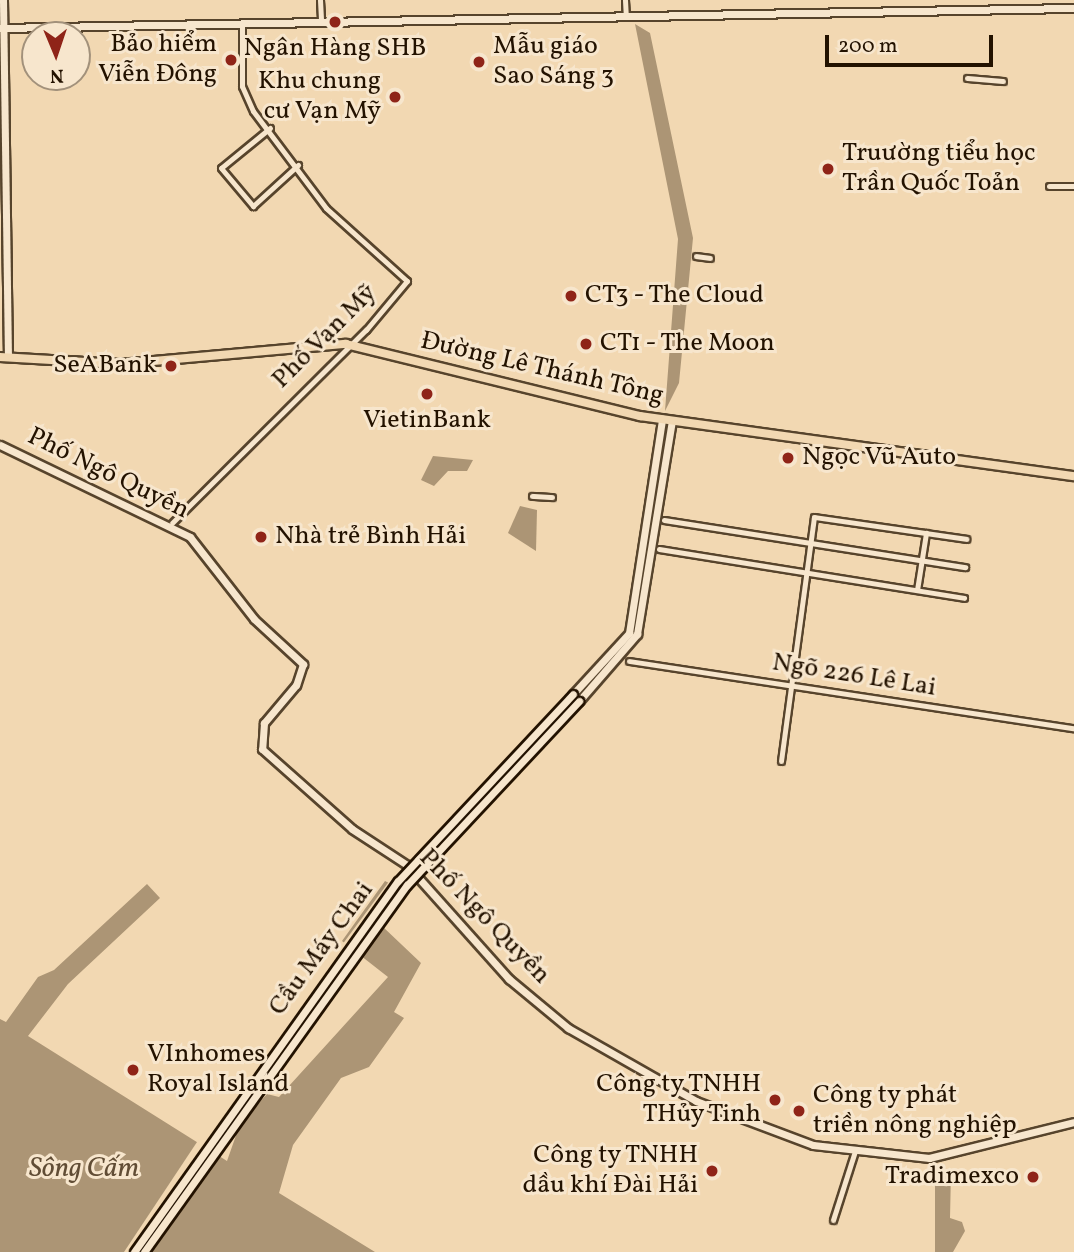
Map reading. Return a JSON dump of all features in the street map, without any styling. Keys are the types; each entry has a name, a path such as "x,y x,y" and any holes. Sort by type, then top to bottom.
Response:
{"main road":[{"name":"Đường Lê Thánh Tông","path":"4,357 120,364 346,344 672,421 1074,476"}],"street":[{"path":"3,0 4,357"},
{"path":"320,0 321,22"},
{"path":"625,0 626,17"},
{"path":"3,28 1074,8"},
{"name":"Phố Vạn Mỹ","path":"172,523 279,410 346,344 366,330 407,281 326,208 298,165 244,97 242,24"},
{"path":"967,78 1003,81"},
{"path":"270,128 221,167 253,205 298,165"},
{"path":"1049,186 1074,186"},
{"path":"696,256 710,258"},
{"name":"Cầu Máy Chai","path":"134,1252 398,881 629,633 662,419"},
{"name":"Cầu Máy Chai","path":"144,1252 407,885 579,701 637,634 672,421"},
{"name":"Phố Ngô Quyền","path":"0,445 172,523 254,619 303,664 296,685 261,730 262,749 277,766 407,865 509,979 568,1028 696,1101 813,1145 929,1158 1074,1122"},
{"path":"532,496 552,497"},
{"path":"781,761 814,517 966,539"},
{"path":"664,520 965,567"},
{"path":"917,590 926,533"},
{"path":"659,549 964,597"},
{"name":"Ngõ 226 Lê Lai","path":"629,661 1074,728"},
{"path":"833,1220 855,1151"}],"water":[{"path":"635,24 650,33 693,238 679,383 665,411 678,239"},
{"path":"433,456 473,460 467,471 448,471 434,486 421,480"},
{"path":"520,506 537,510 536,551 508,533"},
{"name":"Sông Cấm","path":"385,881 399,888 382,926 421,963 394,1012 404,1018 369,1067 341,1078 293,1145 279,1193 375,1252 0,1252 0,1019 6,1022 38,977 54,970 147,884 160,898 68,984 28,1036 227,1161 240,1124 267,1094 279,1097 388,977 342,941"},
{"path":"951,1172 950,1218 962,1222 965,1231 953,1252 935,1252 935,1173"}],"pier":[{"path":"390,880 402,887 360,959 342,945"},
{"path":"199,1139 218,1151 150,1252 124,1252"}],"place":[{"name":"Ngân Hàng SHB","path":"335,22"},
{"name":"Bảo hiểm Viễn Đông","path":"231,60"},
{"name":"Mẫu giáo Sao Sáng 3","path":"479,62"},
{"name":"Khu chung cư Vạn Mỹ","path":"395,97"},
{"name":"Truường tiểu học Trần Quốc Toản","path":"828,169"},
{"name":"CT3 - The Cloud","path":"571,296"},
{"name":"CT1 - The Moon","path":"586,344"},
{"name":"SeABank","path":"171,366"},
{"name":"VietinBank","path":"427,394"},
{"name":"Ngọc Vũ Auto","path":"788,458"},
{"name":"Nhà trẻ Bình Hải","path":"261,537"},
{"name":"VInhomes Royal Island","path":"133,1070"},
{"name":"Công ty TNHH THủy Tinh","path":"775,1100"},
{"name":"Công ty phát triền nông nghiệp","path":"799,1111"},
{"name":"Công ty TNHH dầu khí Đài Hải","path":"712,1171"},
{"name":"Tradimexco","path":"1033,1177"}]}
